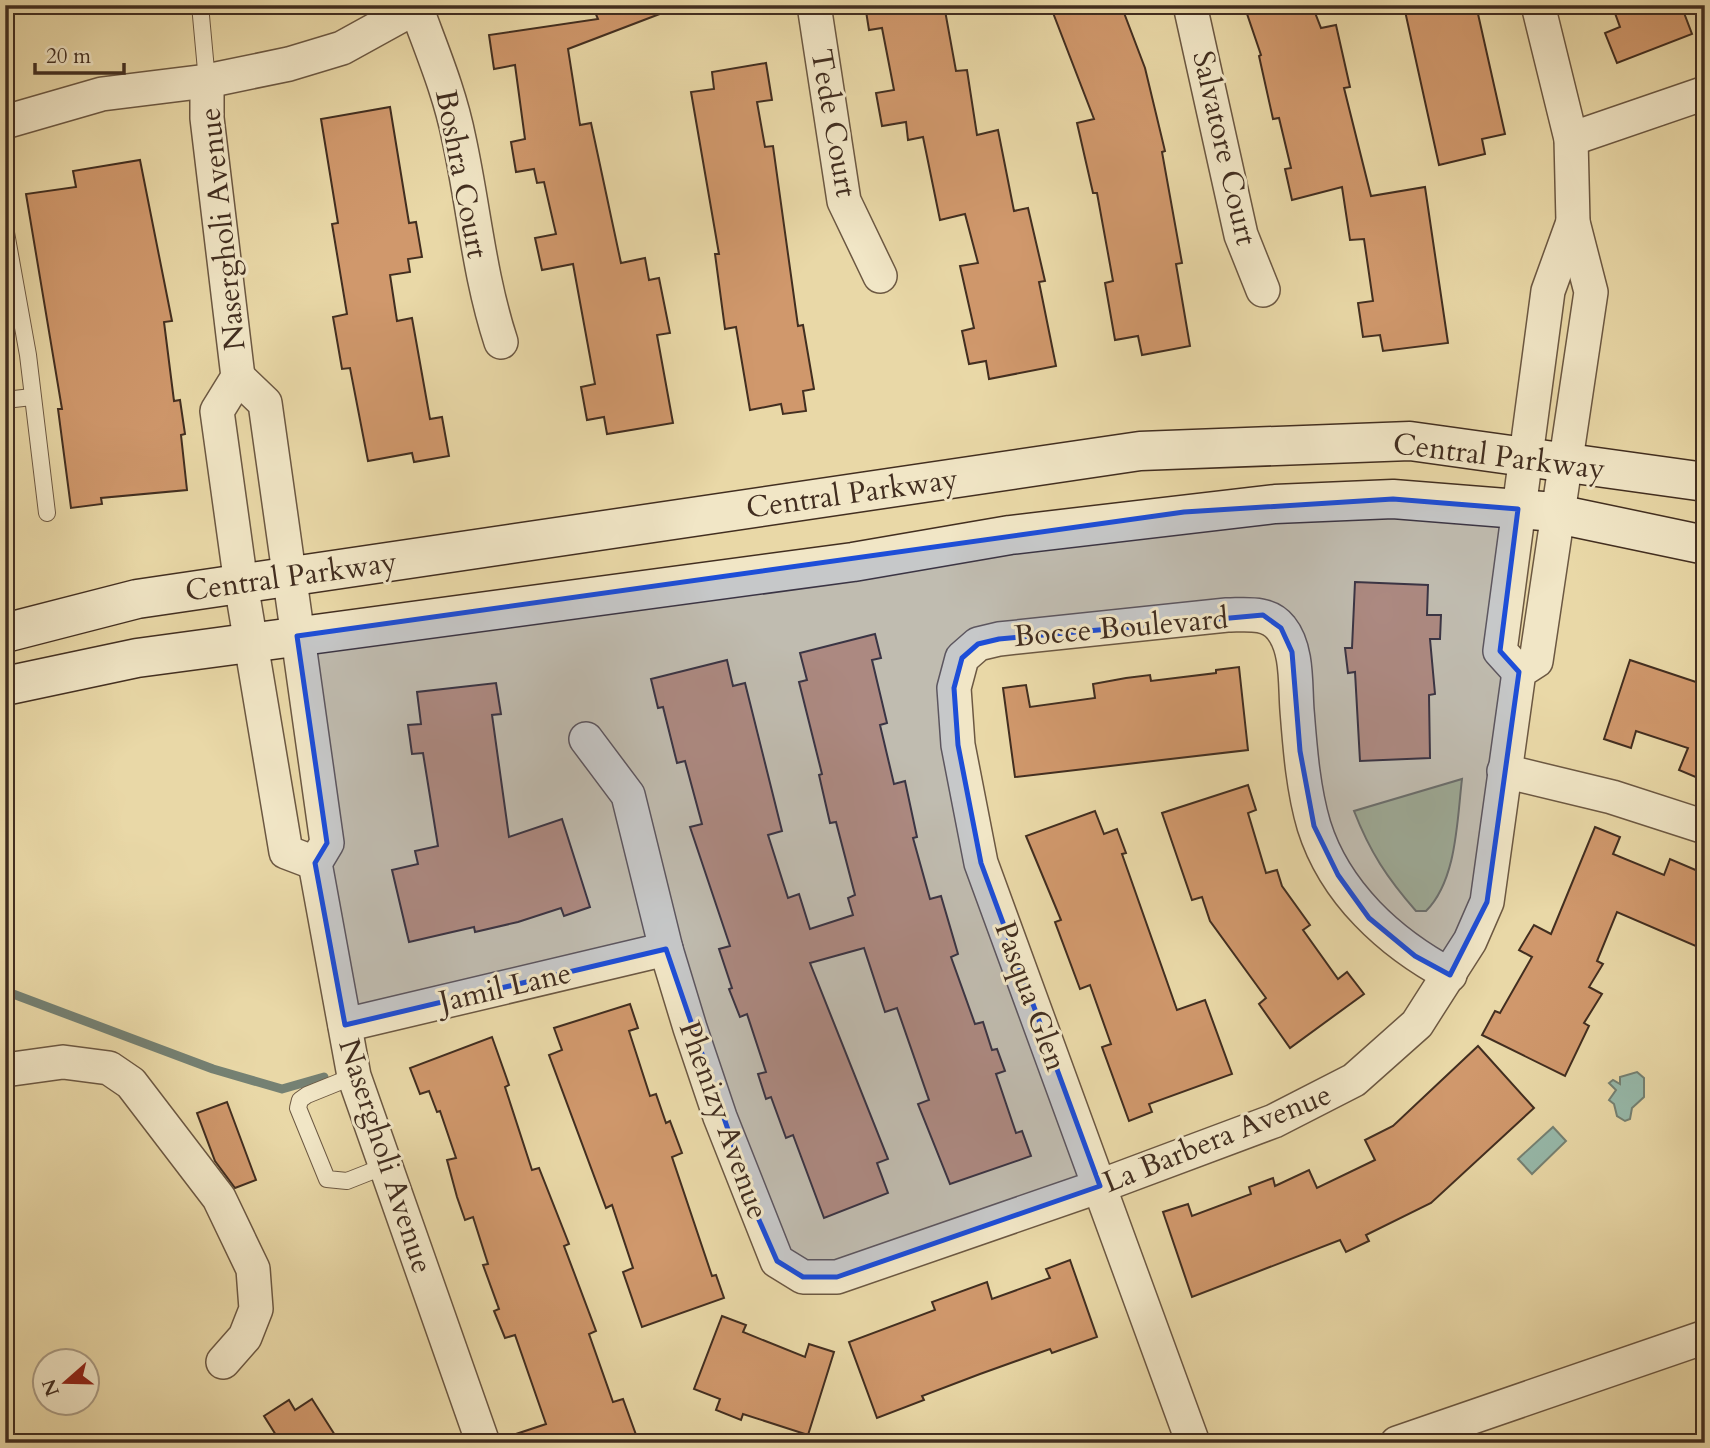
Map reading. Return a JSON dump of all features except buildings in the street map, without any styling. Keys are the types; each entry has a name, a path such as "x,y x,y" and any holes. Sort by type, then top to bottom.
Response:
{"main road":[{"name":"Central Parkway","path":"5,633 137,599 1140,451 1410,440 1522,480 1563,484 1705,545"},
{"name":"Central Parkway","path":"5,686 136,658 853,562 1010,535 1184,512 1393,499 1522,480 1563,484 1705,482"}],"street":[{"name":"Tede Court","path":"814,5 844,201 880,276"},
{"name":"Salvatore Court","path":"1191,5 1241,235 1263,290"},
{"path":"1519,672 1500,651 1548,291 1573,222 1572,139 1538,5"},
{"path":"5,122 102,94 207,81 289,64 342,48 418,6"},
{"name":"Boshra Court","path":"418,6 448,91 460,141 485,293 501,342"},
{"name":"Nasergholi Avenue","path":"207,81 207,118 238,377 217,411 241,584 286,852 315,863"},
{"path":"1572,139 1705,93"},
{"name":"La Barbera Avenue","path":"803,1277 837,1276 1100,1186 1274,1121 1354,1080 1416,1024 1470,941 1487,902 1519,672 1536,661 1591,292 1573,222"},
{"name":"Nasergholi Avenue","path":"238,377 265,403 327,843 315,863 354,1076 483,1443"},
{"name":"Bocce Boulevard","path":"962,658 978,644 999,639 1052,636 1227,615 1264,615 1281,628 1292,652 1300,751 1314,826 1338,875 1369,918 1415,957 1450,975"},
{"name":"Pasqua Glen","path":"962,658 954,688 958,745 981,863 1192,1443"},
{"name":"Phenizy Avenue","path":"586,739 628,795 666,949 719,1117 759,1220 777,1261 803,1277"},
{"path":"1504,771 1612,797 1705,827"},
{"name":"Jamil Lane","path":"345,1025 666,949"},
{"path":"5,1070 64,1062 109,1068 131,1083 219,1198 253,1269 256,1309 245,1337 223,1362"},
{"path":"1397,1443 1705,1337"}],"lane":[{"path":"200,5 207,81"},
{"path":"5,227 28,355 47,513"},
{"path":"5,400 32,397"},
{"path":"354,1076 307,1095 300,1100 298,1108 327,1179 347,1181 385,1166"}],"highlighted area":[{"path":"1393,499 1518,509 1500,651 1519,672 1487,902 1450,975 1415,956 1369,918 1338,875 1314,826 1300,751 1292,652 1281,628 1263,615 999,639 978,644 962,658 954,688 958,745 981,863 1100,1186 837,1277 803,1277 777,1261 759,1220 666,949 345,1025 315,863 327,843 297,636 1184,512"}],"green space":[{"path":"1462,779 1457,831 1450,866 1436,898 1426,911 1416,911 1380,864 1354,811"}],"shaded area":[{"path":"1637,1072 1644,1078 1644,1097 1632,1108 1630,1119 1625,1121 1617,1116 1614,1104 1609,1100 1616,1090 1609,1083 1613,1080 1620,1084 1620,1077"},
{"path":"1553,1127 1566,1141 1532,1174 1518,1159"}],"waterway":[{"path":"5,991 213,1069 282,1089 324,1077"}]}
